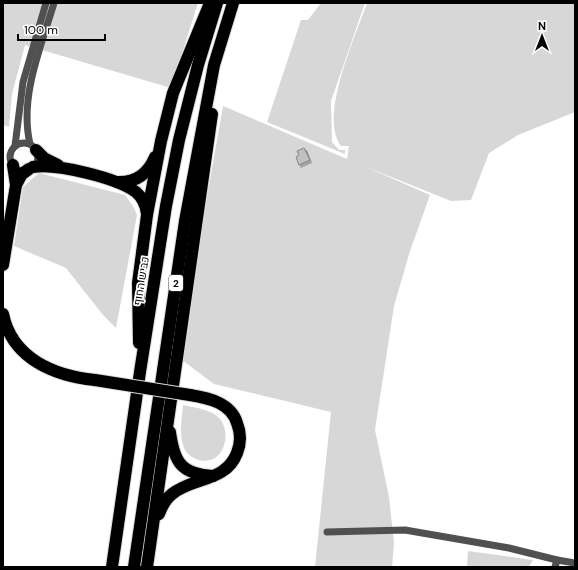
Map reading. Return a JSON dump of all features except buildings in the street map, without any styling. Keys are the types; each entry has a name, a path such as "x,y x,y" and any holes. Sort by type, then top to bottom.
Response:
{"highway":[{"path":"140,372 137,295 147,215 161,141 175,88 210,3"},
{"name":"כביש החוף","path":"112,567 165,212 179,140 198,65 218,3"},
{"path":"147,567 217,82 234,3"},
{"name":"2","path":"134,567 185,221 214,65 234,3"},
{"path":"113,182 134,180 145,173 152,163 161,141"},
{"path":"33,147 44,158 64,168"},
{"path":"3,265 16,185 13,165"},
{"path":"16,185 22,174 31,168 47,165 64,168 113,182 137,193 145,203 147,215"},
{"path":"3,314 8,330 15,342 25,354 36,362 58,373 73,378 95,380 208,399 223,405 237,421 240,436 238,450 232,463 216,476 172,494 161,508 152,534"},
{"path":"169,418 174,451 179,464 191,472 216,476"}],"street":[{"path":"46,3 23,82 15,146 10,156 13,165 20,170 31,168 37,159 26,129 29,92 54,3"},
{"path":"15,146 21,143 33,147"},
{"path":"327,532 358,530 405,530 509,548 556,563 574,562"}],"shaded area":[{"path":"3,3 198,3 171,88 25,45 12,94 9,127 3,125"},
{"path":"321,3 365,3 331,101 332,142 339,150 345,150 345,154 267,122 301,20 308,20"},
{"path":"367,3 575,3 575,112 518,135 489,153 471,200 451,201 364,166 430,195 410,251 394,306 375,430 389,497 394,543 392,567 315,567 331,412 214,384 182,360 187,310 223,106 347,159 349,146 341,146 335,133 334,116 336,96 348,55"},
{"path":"39,173 125,195 133,206 137,215 116,328 103,315 66,268 14,246 23,187"},
{"path":"183,405 203,409 213,413 220,419 226,434 222,450 215,458 206,461 196,459 185,450 181,435"},
{"path":"468,551 533,560 529,567 467,567"}]}
